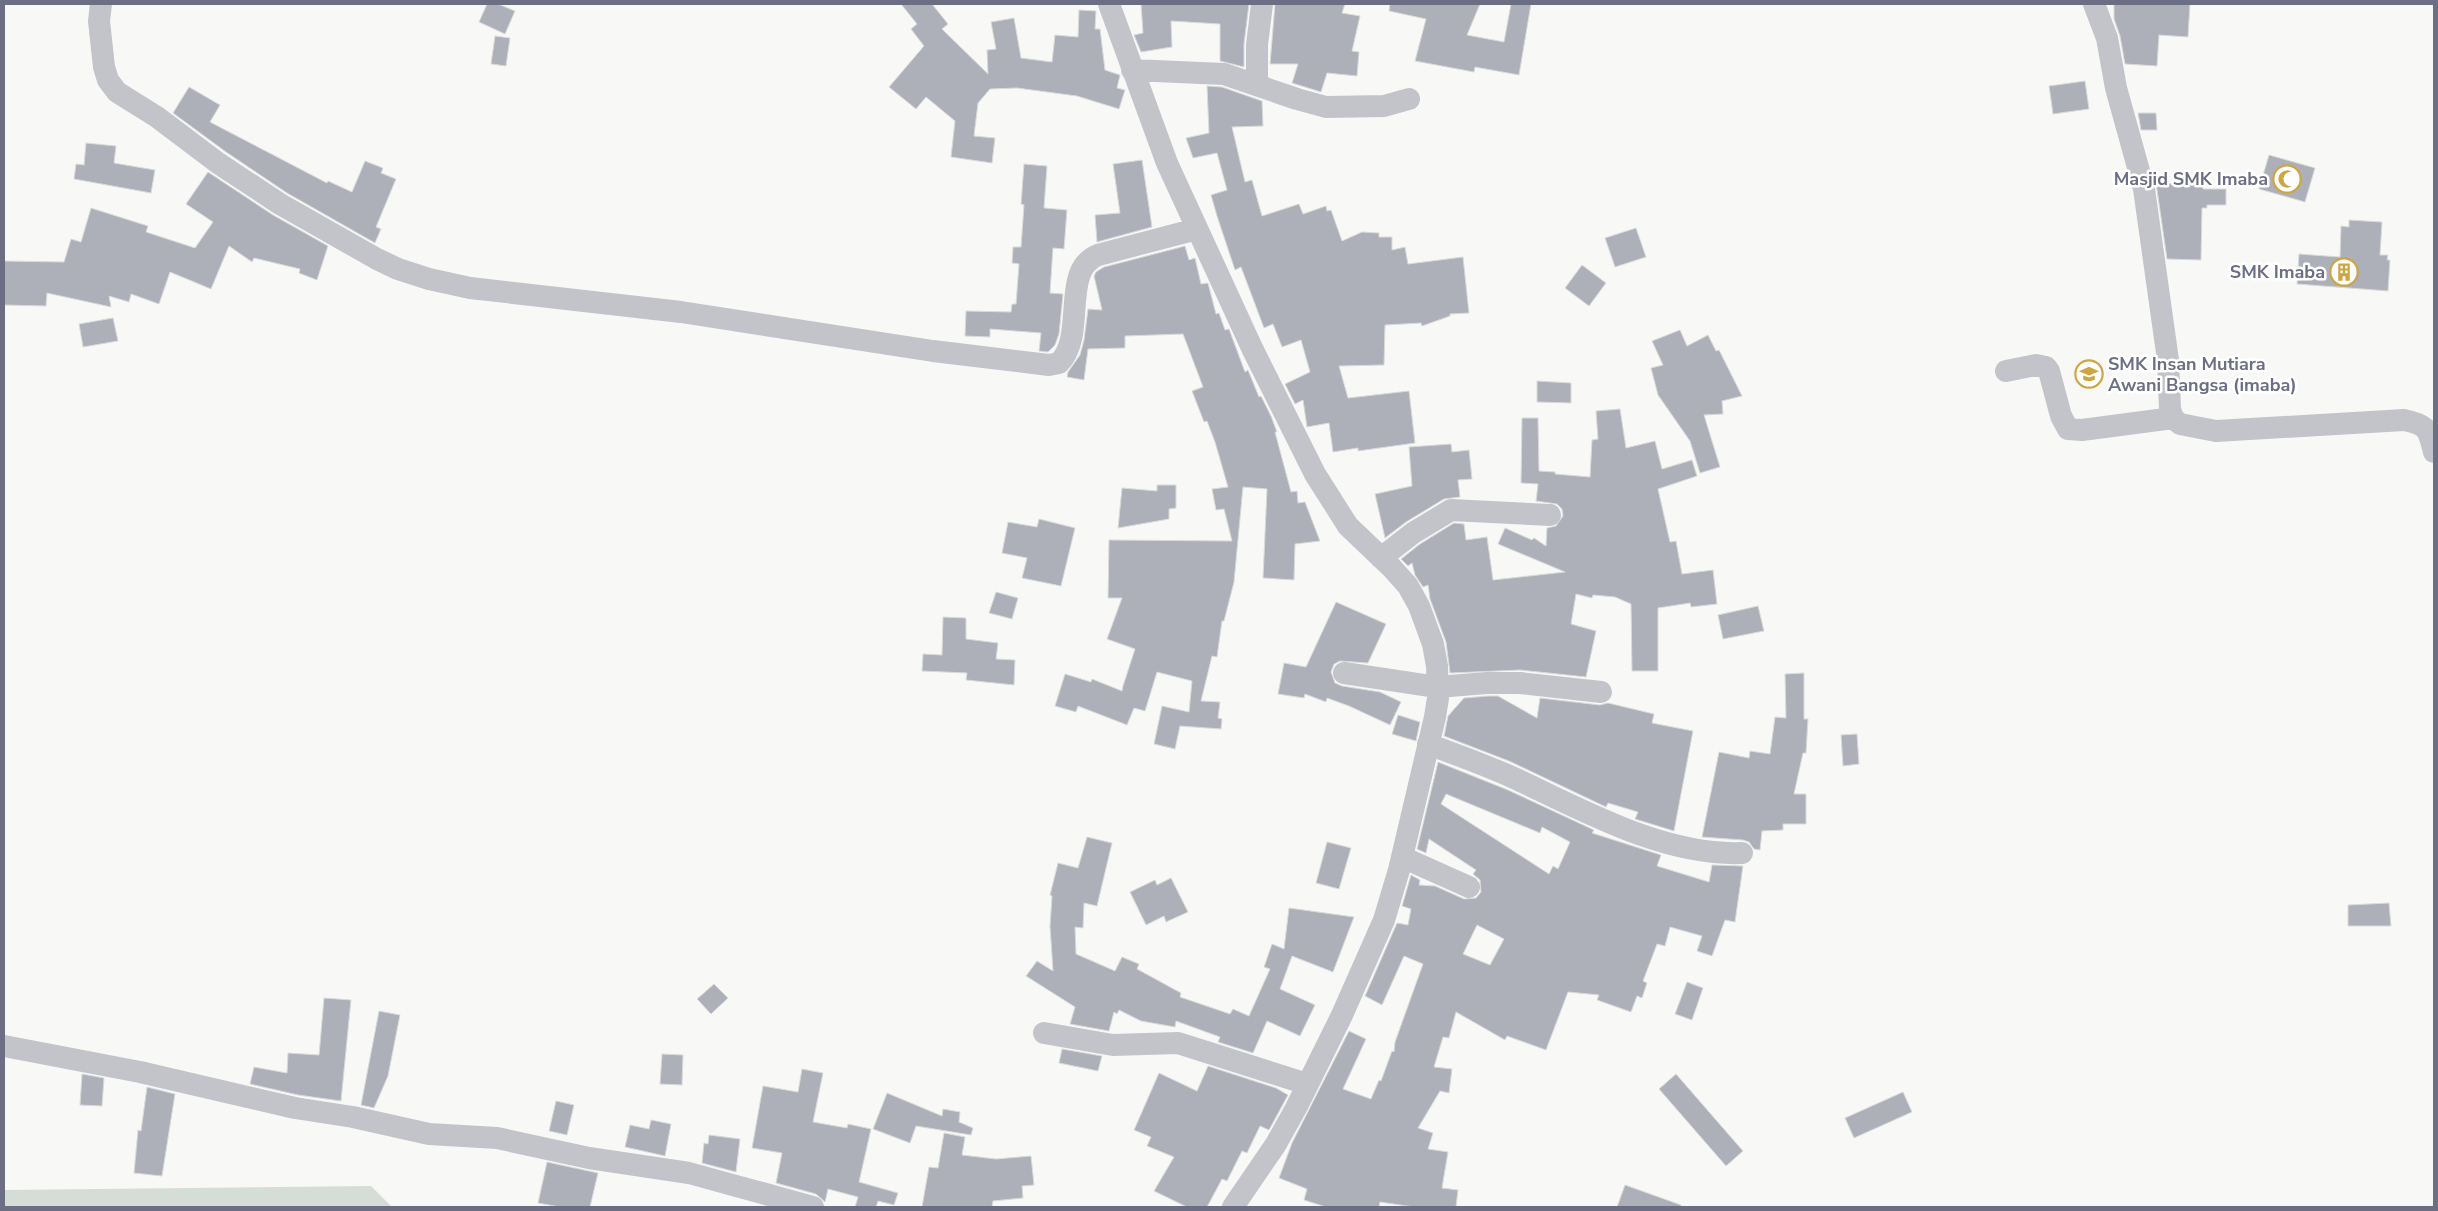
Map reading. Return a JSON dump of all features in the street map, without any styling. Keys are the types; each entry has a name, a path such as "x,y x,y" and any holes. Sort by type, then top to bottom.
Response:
{"street":[{"path":"101,4 99,21 104,67 108,80 117,92 157,117 218,163 280,204 350,245 398,269 429,279 470,288 680,312 933,351 1049,365 1059,363 1069,351 1079,272 1086,260 1098,255 1197,229"},
{"path":"1109,4 1156,138 1197,229 1315,474 1348,526 1408,586 1419,606 1433,644 1437,687 1435,717 1393,893 1381,928 1342,1015 1276,1144 1233,1207"},
{"path":"1258,84 1258,45 1262,4"},
{"path":"2094,4 2107,38 2116,88 2144,189 2168,360 2170,409 2173,418 2180,424 2216,431 2404,420 2420,423 2428,429 2434,452"},
{"path":"1132,70 1224,74 1326,107 1384,106 1409,99"},
{"path":"2006,370 2036,365 2046,367 2049,371 2061,416 2068,429 2082,430 2173,418"},
{"path":"1381,558 1413,533 1451,510 1550,515"},
{"path":"1344,673 1437,687 1487,683 1520,683 1602,692"},
{"path":"1428,744 1514,778 1586,812 1655,838 1700,852 1742,853"},
{"path":"1402,857 1469,888"},
{"path":"1044,1033 1113,1045 1178,1043 1307,1084"},
{"path":"4,1046 140,1072 295,1108 368,1120 429,1134 496,1138 589,1158 689,1173 805,1206"}],"shaded area":[{"path":"371,1186 392,1207 4,1207 4,1190"}],"building":[{"path":"487,4 498,4 515,11 505,34 479,22"},
{"path":"901,4 932,4 948,24 942,29 988,74 987,50 996,49 991,22 1014,18 1021,58 1052,62 1055,35 1078,37 1079,10 1096,11 1095,29 1100,29 1105,70 1120,75 1117,88 1125,90 1119,109 1077,96 1017,88 990,89 978,103 974,136 995,138 992,163 951,157 955,121 926,97 916,109 889,87 924,46 911,29 917,24"},
{"path":"1141,4 1249,4 1244,44 1244,67 1220,61 1220,24 1171,21 1172,47 1141,52 1134,35 1143,33"},
{"path":"1275,4 1345,4 1342,13 1360,16 1352,51 1359,52 1357,76 1327,73 1321,92 1292,83 1298,64 1270,64"},
{"path":"1390,4 1480,4 1467,35 1504,42 1511,4 1531,4 1519,75 1475,67 1474,72 1415,61 1426,19 1389,11"},
{"path":"2114,4 2190,4 2188,37 2159,35 2157,66 2125,64 2120,36 2114,19"},
{"path":"495,36 510,38 506,66 491,64"},
{"path":"2085,81 2089,109 2053,114 2049,86"},
{"path":"1207,86 1222,87 1262,101 1263,126 1232,127 1245,182 1252,180 1262,216 1299,204 1303,214 1326,206 1327,211 1331,210 1342,241 1362,232 1379,233 1379,237 1392,237 1392,250 1405,247 1408,264 1463,257 1469,313 1450,314 1450,316 1422,326 1421,323 1385,325 1384,365 1339,366 1348,398 1409,391 1415,443 1358,451 1358,448 1333,452 1329,423 1307,427 1303,400 1295,404 1285,384 1310,372 1301,340 1282,347 1273,324 1264,328 1241,267 1235,270 1211,195 1227,190 1217,153 1193,158 1186,138 1209,133"},
{"path":"189,87 220,105 210,122 327,183 328,181 352,192 365,161 383,168 381,173 396,179 376,227 381,229 375,243 287,193 173,113"},
{"path":"2138,113 2156,113 2157,130 2141,130"},
{"path":"86,143 116,146 114,163 155,170 151,193 74,179 76,164 84,165"},
{"name":"Masjid SMK Imaba","path":"2269,155 2315,168 2305,202 2259,189"},
{"path":"1142,160 1152,227 1097,242 1095,215 1120,213 1113,164"},
{"path":"1024,164 1047,166 1044,208 1067,210 1064,249 1053,248 1050,293 1063,294 1059,334 1055,345 1048,352 1039,351 1041,333 990,329 990,337 965,336 966,311 1011,312 1012,304 1016,304 1019,264 1012,263 1013,247 1021,247 1024,205 1021,204"},
{"path":"208,172 273,215 328,246 317,280 299,273 300,269 254,258 252,262 229,246 211,289 170,272 159,304 131,294 129,302 109,296 111,307 47,293 46,306 4,305 4,261 64,262 71,239 81,242 91,208 148,226 146,232 195,248 213,222 186,204"},
{"path":"2156,183 2203,184 2203,189 2226,189 2226,205 2207,205 2207,208 2202,208 2201,260 2167,259"},
{"name":"SMK Imaba","path":"2349,220 2382,222 2380,255 2388,255 2387,260 2390,260 2388,291 2297,284 2299,254 2340,257 2341,226 2349,227"},
{"path":"1636,228 1646,257 1615,267 1605,238"},
{"path":"1185,246 1189,260 1195,258 1201,284 1208,283 1216,314 1219,313 1225,330 1229,329 1245,372 1248,370 1259,397 1261,396 1271,416 1277,432 1275,432 1291,492 1297,491 1298,503 1305,502 1320,541 1295,544 1294,580 1263,578 1267,489 1243,487 1234,582 1224,621 1222,621 1217,657 1212,656 1201,701 1220,702 1218,718 1222,719 1221,729 1180,726 1175,749 1154,744 1162,706 1189,712 1192,681 1157,672 1145,711 1134,708 1127,725 1078,706 1076,712 1055,706 1065,674 1091,682 1092,679 1122,691 1135,649 1107,639 1122,598 1108,598 1109,540 1232,541 1224,509 1216,510 1212,489 1228,487 1215,442 1207,421 1204,422 1192,391 1203,387 1183,334 1125,336 1125,348 1088,349 1084,380 1067,377 1068,372 1080,355 1088,309 1102,310 1094,276 1096,272 1104,267"},
{"path":"1582,265 1606,283 1589,306 1565,288"},
{"path":"113,318 118,341 83,347 79,324"},
{"path":"1680,330 1687,346 1708,335 1716,351 1719,350 1742,396 1722,401 1723,414 1704,415 1720,467 1700,473 1690,441 1658,395 1651,368 1663,365 1652,341"},
{"path":"1537,381 1571,383 1571,403 1537,402"},
{"path":"1620,409 1626,448 1655,441 1662,469 1692,460 1697,476 1658,489 1670,542 1676,541 1682,574 1713,570 1717,604 1691,607 1690,603 1658,608 1658,671 1632,671 1631,604 1615,597 1593,595 1592,598 1576,594 1571,624 1596,631 1586,677 1520,670 1450,673 1446,642 1430,599 1428,585 1423,587 1415,575 1412,563 1408,566 1401,559 1420,544 1454,523 1464,524 1466,540 1487,537 1493,580 1565,572 1498,544 1505,528 1532,540 1534,538 1546,546 1547,528 1556,526 1563,516 1562,509 1557,504 1536,501 1538,484 1521,483 1522,418 1538,418 1539,471 1590,477 1592,440 1598,439 1596,411"},
{"path":"1451,444 1452,452 1469,450 1472,479 1458,480 1460,497 1444,499 1406,522 1385,538 1375,494 1412,486 1409,447"},
{"path":"1157,485 1176,485 1176,508 1169,509 1169,519 1118,528 1122,488 1157,491"},
{"path":"1039,519 1075,528 1061,586 1022,578 1027,558 1002,553 1008,522 1037,527"},
{"path":"996,592 1018,598 1012,619 989,613"},
{"path":"1336,602 1386,624 1368,663 1340,661 1334,664 1331,672 1335,683 1342,686 1380,692 1401,702 1390,725 1327,698 1326,702 1305,694 1304,698 1278,694 1284,663 1306,667"},
{"path":"1758,606 1764,631 1723,639 1718,615"},
{"path":"943,617 966,618 966,639 998,643 996,659 1015,660 1014,685 966,680 967,673 922,671 923,654 942,655"},
{"path":"1804,673 1804,719 1808,719 1806,753 1803,753 1794,794 1806,794 1806,824 1783,824 1783,830 1762,831 1760,850 1754,849 1749,842 1743,840 1702,837 1719,752 1749,758 1750,751 1770,754 1775,717 1786,718 1785,674"},
{"path":"1498,696 1537,718 1540,698 1600,705 1608,703 1654,714 1652,723 1693,731 1674,831 1635,819 1638,812 1608,803 1606,807 1509,761 1444,736 1448,716 1464,698"},
{"path":"1398,715 1420,722 1416,741 1392,734"},
{"path":"1857,734 1859,764 1843,766 1841,735"},
{"path":"1438,762 1508,790 1594,830 1592,833 1661,855 1657,866 1709,882 1712,865 1743,866 1735,922 1725,920 1712,956 1697,951 1702,936 1670,927 1665,946 1657,944 1643,981 1647,983 1642,998 1637,996 1631,1012 1597,1000 1599,995 1568,992 1546,1050 1507,1036 1505,1040 1456,1012 1449,1038 1443,1037 1434,1067 1452,1069 1449,1093 1440,1091 1418,1128 1433,1133 1428,1149 1448,1152 1442,1188 1458,1190 1456,1207 1414,1207 1380,1202 1379,1207 1326,1207 1304,1200 1307,1189 1279,1178 1292,1143 1349,1031 1366,1039 1343,1089 1371,1099 1379,1080 1381,1081 1392,1051 1394,1052 1395,1042 1423,964 1404,956 1382,1005 1365,996 1397,923 1408,925 1411,909 1402,906 1411,875 1420,880 1419,885 1435,886 1464,899 1476,898 1481,892 1480,880 1473,874 1476,870 1429,839 1426,853 1417,849","holes":["1446,794 1540,833 1542,827 1570,842 1558,869 1553,866 1549,874 1441,804","1477,925 1504,939 1490,965 1463,954"]},
{"path":"1087,837 1112,843 1097,906 1084,903 1083,928 1075,927 1076,954 1115,971 1122,957 1139,964 1137,969 1181,993 1180,997 1230,1014 1233,1009 1249,1016 1270,969 1264,967 1272,944 1284,949 1289,908 1354,917 1333,972 1292,956 1280,989 1315,1005 1300,1036 1267,1021 1253,1053 1218,1042 1220,1037 1176,1021 1175,1027 1141,1021 1119,1010 1117,1014 1114,1012 1109,1031 1070,1024 1075,1007 1026,976 1037,961 1053,971 1050,926 1052,896 1050,895 1058,863 1078,868"},
{"path":"1327,842 1351,848 1339,889 1316,883"},
{"path":"1171,878 1188,912 1166,922 1164,916 1146,925 1130,892 1155,880 1157,885"},
{"path":"2389,903 2391,926 2348,926 2348,905"},
{"path":"1687,982 1703,988 1692,1020 1675,1014"},
{"path":"714,984 728,998 711,1014 697,999"},
{"path":"324,998 351,1000 341,1101 298,1095 250,1084 254,1067 287,1073 288,1053 319,1055"},
{"path":"379,1011 400,1015 388,1076 374,1108 361,1105"},
{"path":"1062,1049 1102,1056 1098,1071 1059,1063"},
{"path":"662,1054 683,1055 682,1085 660,1084"},
{"path":"1208,1066 1276,1088 1288,1095 1269,1130 1260,1126 1247,1153 1242,1151 1227,1181 1222,1179 1207,1207 1187,1207 1154,1191 1174,1157 1147,1146 1151,1137 1134,1130 1159,1073 1197,1091"},
{"path":"802,1069 823,1073 813,1122 847,1128 848,1124 871,1129 859,1182 898,1193 894,1205 878,1201 876,1207 855,1207 858,1197 828,1189 825,1202 816,1194 776,1183 782,1153 752,1148 763,1086 798,1092"},
{"path":"82,1074 104,1078 102,1106 80,1105"},
{"path":"1676,1074 1743,1151 1726,1166 1659,1089"},
{"path":"147,1087 175,1094 162,1176 134,1173 138,1130 141,1131"},
{"path":"1903,1092 1912,1112 1854,1138 1845,1118"},
{"path":"887,1093 942,1116 943,1109 960,1112 959,1122 973,1128 971,1135 916,1126 910,1143 873,1129"},
{"path":"556,1101 574,1105 567,1135 549,1131"},
{"path":"651,1120 671,1124 665,1156 625,1147 630,1125 649,1129"},
{"path":"944,1133 965,1137 962,1155 996,1159 1031,1156 1034,1185 1022,1186 1023,1198 993,1201 992,1207 922,1207 929,1167 938,1168"},
{"path":"709,1135 740,1139 736,1172 702,1163 704,1143 708,1144"},
{"path":"547,1162 598,1173 590,1207 560,1207 538,1203"},
{"path":"1625,1185 1681,1205 1681,1207 1617,1207"}],"place":[{"name":"Masjid SMK Imaba","path":"2287,179"},
{"name":"SMK Imaba","path":"2344,272"},
{"name":"SMK Insan Mutiara Awani Bangsa (imaba)","path":"2089,374"}]}
